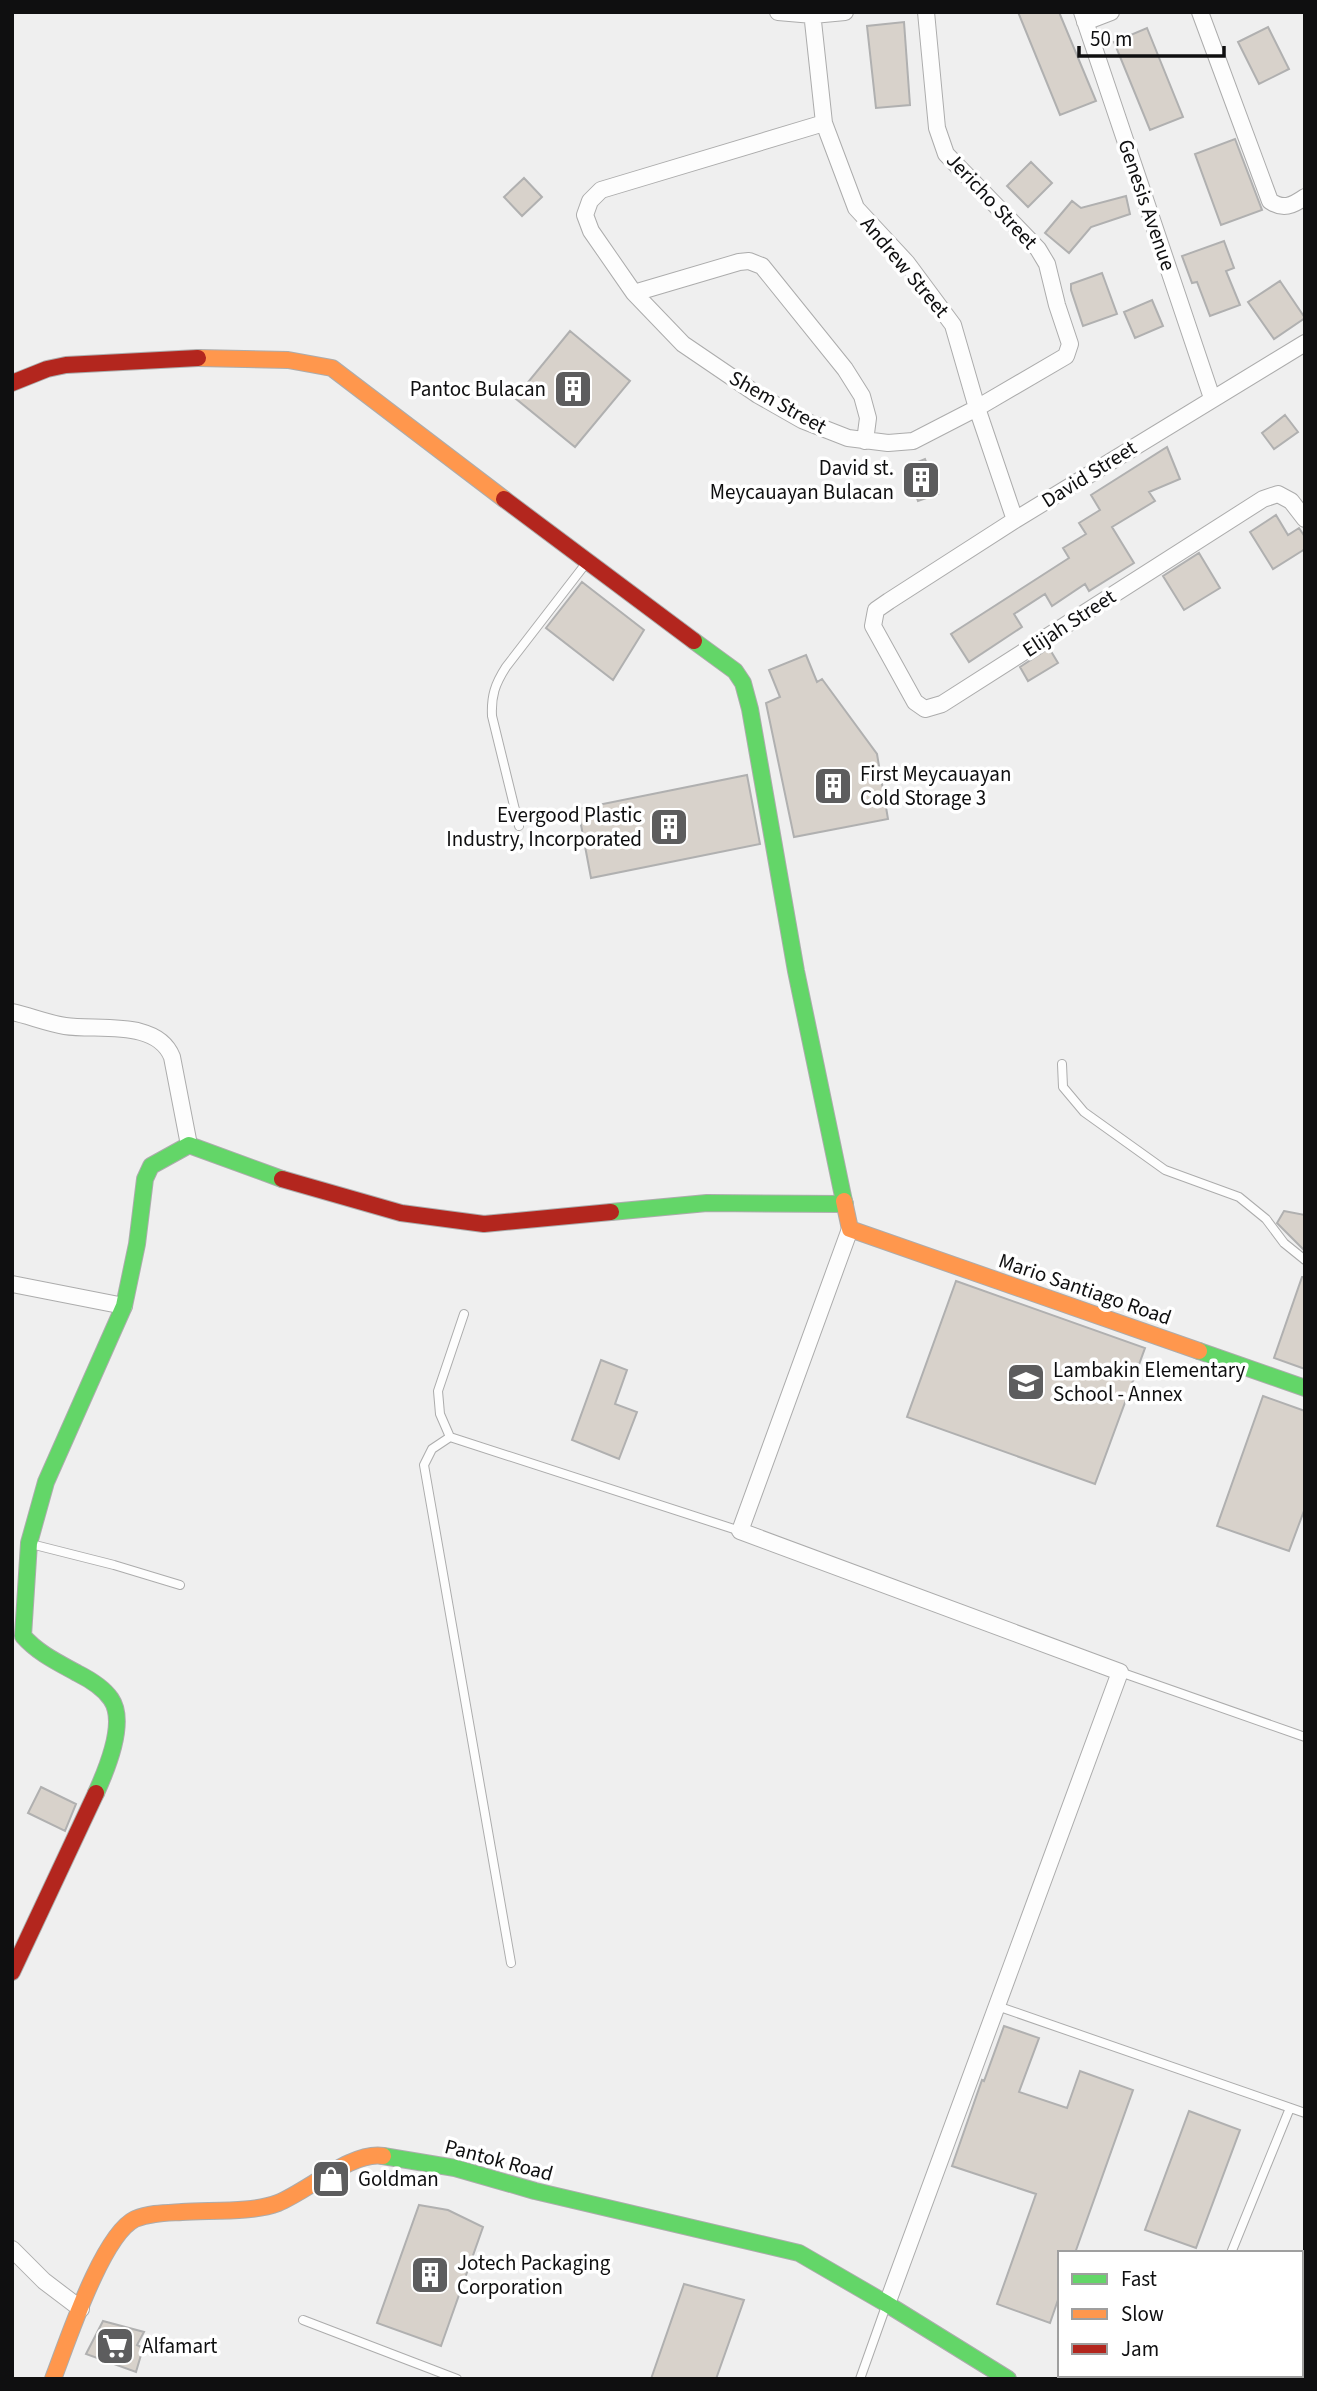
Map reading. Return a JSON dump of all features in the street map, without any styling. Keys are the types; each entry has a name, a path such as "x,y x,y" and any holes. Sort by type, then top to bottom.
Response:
{"street":[{"path":"778,12 845,12"},
{"name":"Jericho Street","path":"926,12 937,128 946,155 1038,248 1047,264 1056,305 1070,344"},
{"path":"1083,17 1111,12"},
{"path":"1200,12 1269,201 1279,207 1290,206 1305,197"},
{"name":"Andrew Street","path":"813,14 824,123 856,208 907,263 953,325 977,408 1015,520"},
{"name":"Genesis Avenue","path":"1083,17 1212,398"},
{"name":"Shem Street","path":"824,123 601,190 590,201 585,215 591,231 634,293 683,344 758,395 802,420 848,438 888,443 913,441 977,408 1066,356 1070,344"},
{"path":"634,293 739,262 749,261 762,266 845,369 862,396 868,418 865,441"},
{"name":"David Street","path":"876,610 1015,520 1305,343"},
{"path":"12,383 47,369 66,365 181,358 288,360 332,368 735,671 743,683 796,971 850,1229 740,1531 1120,1672 887,2304"},
{"name":"Elijah Street","path":"876,610 873,626 915,702 925,709 942,704 1263,499 1278,494 1291,501 1305,519"},
{"path":"12,1012 63,1026 127,1030 150,1034 161,1040 167,1045 172,1057 189,1145"},
{"path":"12,1972 97,1793 117,1729 116,1710 112,1699 103,1690 40,1653 23,1636 29,1544 46,1482 124,1306 137,1244 145,1179 151,1166 189,1145 287,1181 401,1213 484,1224 707,1203 845,1204"},
{"name":"Mario Santiago Road","path":"850,1229 1305,1388"},
{"path":"12,1284 124,1306"},
{"name":"Pantok Road","path":"53,2379 96,2272 117,2233 133,2220 152,2214 268,2207 296,2196 358,2158 374,2155 455,2168 535,2191 799,2253 1008,2379"},
{"path":"12,2249 44,2281 81,2309"}],"lane":[{"path":"519,826 492,716 491,698 506,667 587,562"},
{"path":"1062,1064 1062,1087 1084,1112 1165,1170 1239,1197 1266,1219 1284,1244 1305,1260"},
{"path":"464,1314 438,1391 440,1414 450,1437 740,1531"},
{"path":"450,1437 432,1449 424,1465 511,1963"},
{"path":"29,1544 180,1585"},
{"path":"1120,1672 1305,1737"},
{"path":"995,2006 1305,2113"},
{"path":"1232,2251 1290,2108"},
{"path":"860,2379 887,2304"},
{"path":"303,2320 457,2379"}],"building":[{"path":"1018,12 1059,12 1096,101 1060,115"},
{"path":"904,22 910,105 876,108 867,26"},
{"path":"1268,27 1289,69 1259,84 1238,42"},
{"path":"1147,28 1183,117 1150,130 1114,42"},
{"path":"1235,139 1262,210 1221,225 1195,154"},
{"path":"1031,162 1052,183 1028,207 1007,186"},
{"path":"524,178 542,197 522,216 504,197"},
{"path":"1126,196 1130,214 1091,227 1069,253 1045,233 1072,201 1081,208"},
{"path":"1224,241 1234,268 1226,271 1240,305 1210,316 1197,282 1192,283 1182,256"},
{"path":"1102,273 1117,314 1083,326 1071,284"},
{"path":"1280,281 1305,318 1274,339 1248,302"},
{"path":"1152,300 1163,326 1135,338 1124,312"},
{"name":"Pantoc Bulacan","path":"570,331 630,381 575,447 515,398"},
{"path":"1285,415 1298,432 1274,449 1262,433"},
{"path":"1167,447 1180,479 1149,492 1155,501 1112,527 1134,563 1089,591 1085,584 1052,606 1045,594 1014,614 1022,627 969,662 951,634 1069,558 1063,548 1086,534 1079,523 1100,510 1091,495"},
{"name":"David st. Meycauayan Bulacan","path":"925,459 938,494 918,501 905,467"},
{"path":"1276,515 1288,535 1299,528 1305,537 1305,549 1273,569 1250,532"},
{"path":"1199,553 1220,588 1184,610 1163,576"},
{"path":"582,582 644,630 613,680 546,628"},
{"path":"1049,648 1058,663 1028,681 1020,667"},
{"name":"First Meycauayan Cold Storage 3","path":"806,655 817,682 822,679 877,754 888,819 794,837 766,703 780,697 769,670"},
{"name":"Evergood Plastic Industry, Incorporated","path":"747,775 760,844 591,878 578,809"},
{"path":"1284,1211 1305,1215 1305,1251 1277,1223"},
{"path":"1302,1277 1305,1277 1305,1369 1274,1358"},
{"name":"Lambakin Elementary School - Annex","path":"956,1281 1145,1348 1095,1484 907,1417"},
{"path":"601,1360 627,1370 615,1404 637,1412 619,1459 572,1440"},
{"path":"1263,1396 1305,1411 1305,1508 1289,1551 1217,1526"},
{"path":"41,1787 76,1804 65,1831 28,1813"},
{"path":"1004,2026 1039,2038 1019,2092 1067,2108 1080,2071 1133,2090 1076,2251 1058,2251 1058,2300 1050,2323 997,2304 1036,2194 952,2166 982,2080 984,2081"},
{"path":"1189,2111 1240,2130 1196,2248 1145,2230"},
{"name":"Jotech Packaging Corporation","path":"419,2205 448,2210 483,2227 441,2346 377,2323"},
{"path":"684,2284 744,2300 716,2379 651,2379"},
{"name":"Alfamart","path":"103,2321 144,2332 137,2345 143,2348 136,2372 86,2354"}],"traffic: fast":[{"path":"694,641 735,671 743,683 750,709 796,971 844,1201"},
{"path":"96,1793 116,1733 117,1720 111,1699 96,1684 48,1657 23,1636 29,1543 46,1482 124,1306 137,1244 145,1179 151,1166 189,1145 282,1179"},
{"path":"611,1212 707,1203 845,1204"},
{"path":"1199,1351 1305,1388"},
{"path":"383,2156 455,2168 535,2191 799,2253 1008,2379"}],"traffic: slow":[{"path":"198,358 288,360 332,368 504,499"},
{"path":"844,1201 850,1229 1199,1351"},
{"path":"53,2379 98,2267 123,2229 135,2219 158,2214 244,2210 268,2206 290,2197 344,2166 371,2156 383,2156"}],"traffic: jam":[{"path":"12,383 47,369 66,365 198,358"},
{"path":"504,499 694,641"},
{"path":"282,1179 401,1213 484,1224 611,1212"},
{"path":"12,1972 96,1793"}],"place":[{"name":"Pantoc Bulacan","path":"573,389"},
{"name":"David st. Meycauayan Bulacan","path":"921,480"},
{"name":"First Meycauayan Cold Storage 3","path":"833,786"},
{"name":"Evergood Plastic Industry, Incorporated","path":"669,827"},
{"name":"Lambakin Elementary School - Annex","path":"1026,1382"},
{"name":"Goldman","path":"331,2179"},
{"name":"Jotech Packaging Corporation","path":"430,2275"},
{"name":"Alfamart","path":"115,2346"}]}
